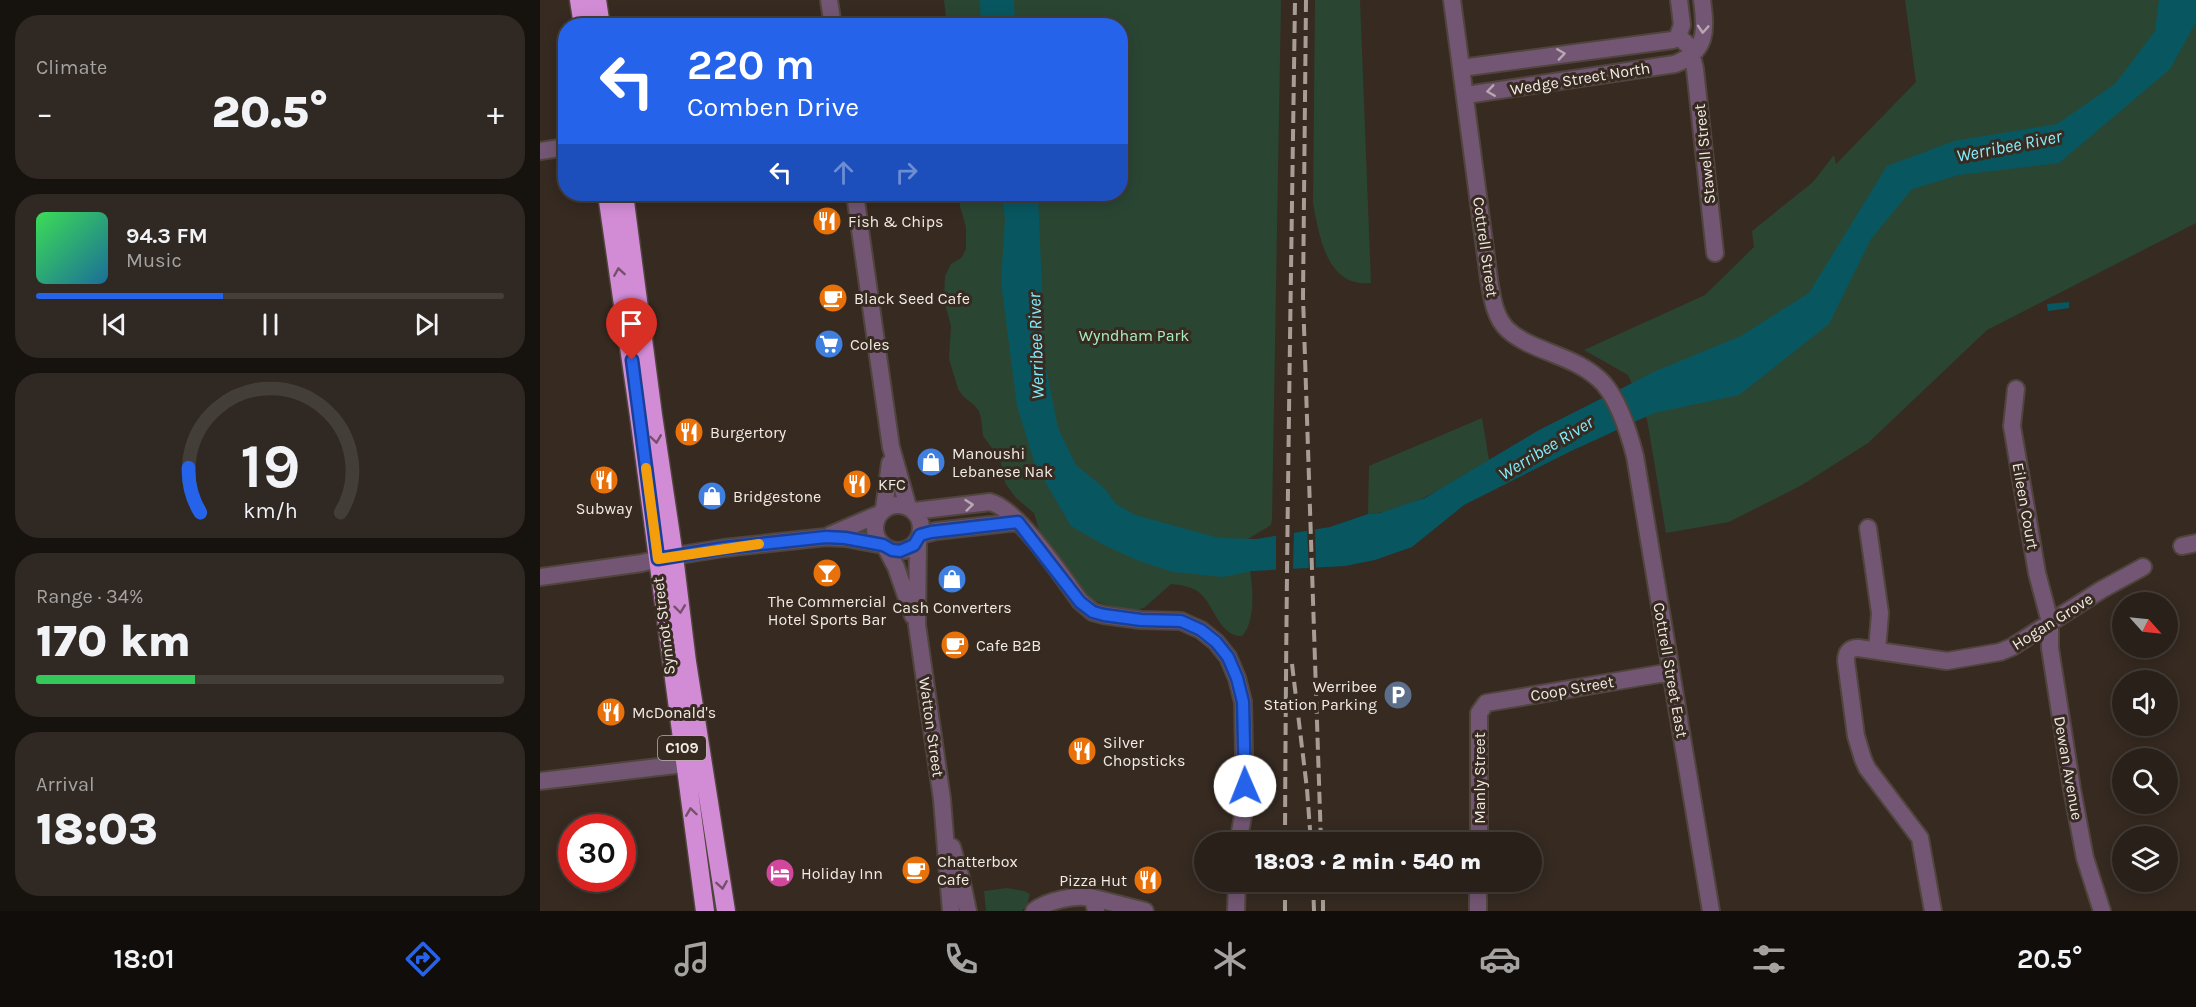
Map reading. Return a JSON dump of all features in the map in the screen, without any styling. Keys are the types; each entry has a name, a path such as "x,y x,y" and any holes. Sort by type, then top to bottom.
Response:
{"highway":[{"path":"579,0 581,18"},
{"path":"597,0 600,18"},
{"name":"Synnot Street","path":"609,201 631,301"},
{"name":"Synnot Street","path":"624,201 631,301 666,558 684,764 705,911"},
{"name":"Synnot Street","path":"666,558 687,662 726,911"},
{"path":"684,764 700,754"},
{"path":"697,852 716,849"}],"street":[{"path":"829,0 832,18"},
{"name":"Cottrell Street","path":"1452,0 1490,288 1498,316 1508,330 1527,342 1568,359 1594,376 1610,392 1627,430"},
{"path":"1678,36 1682,25 1679,0"},
{"path":"1692,55 1704,38 1705,22 1701,0"},
{"name":"Wedge Street North","path":"1461,68 1673,40 1678,36"},
{"name":"Stawell Street","path":"1678,36 1687,42 1692,55 1715,253"},
{"name":"Wedge Street North","path":"1466,94 1675,64 1692,55"},
{"path":"540,151 558,148"},
{"path":"540,578 724,548 826,537 845,538 900,551 914,545 919,537 921,522 911,509 891,447 856,201"},
{"name":"Eileen Court","path":"2016,389 2012,426 2037,573 2050,622"},
{"name":"Cottrell Street East","path":"1627,430 1635,456 1712,911"},
{"path":"884,547 878,540 874,527 882,511 888,489 891,447"},
{"path":"826,537 896,504 911,509 990,502 1002,507 1018,522 1080,602 1093,612 1130,619 1181,621 1201,630 1216,642 1228,657 1237,678 1243,702 1245,806 1240,832"},
{"path":"919,537 936,531 1018,522"},
{"path":"1868,528 1880,613 1877,651"},
{"name":"Watton Street","path":"919,537 917,625 945,830 951,911"},
{"name":"Watton Street","path":"884,547 896,567 917,625"},
{"name":"Hogan Grove","path":"1933,911 1920,838 1867,768 1860,750 1846,661 1849,650 1858,648 1940,661 2006,650 2101,590 2143,567"},
{"name":"Dewan Avenue","path":"2050,622 2050,648 2072,789 2085,858 2102,911"},
{"name":"Coop Street","path":"1479,713 1486,703 1671,672"},
{"name":"Manly Street","path":"1479,713 1479,832"},
{"path":"540,781 684,764"},
{"name":"Watton Street","path":"945,830 962,878 968,911"},
{"path":"1236,911 1237,892"},
{"path":"1478,892 1478,911"},
{"path":"1035,911 1047,903 1081,896 1093,904 1144,911"}],"green space":[{"name":"Wyndham Park","path":"944,0 1281,0 1272,519 1271,525 1243,542 1251,577 1252,604 1248,627 1242,636 1235,635 1223,627 1203,596 1196,590 1184,586 1171,584 1144,608 1135,610 1111,607 1091,599 1074,583 1041,537 1034,513 1016,498 1005,483 1000,459 983,436 979,411 958,389 949,359 951,326 944,300 945,276 951,264 961,258 966,249 966,227 960,201 1128,201 1128,18 946,18"},
{"path":"1315,0 1360,0 1371,283 1356,282 1344,277 1335,269 1322,244 1315,216 1313,203"},
{"path":"1905,0 2196,0 2196,223 1987,330 1868,443 1802,485 1729,522 1666,533 1647,419 1628,375 1584,350 1705,295 1754,247 1752,231 1813,182 1834,155 1836,164 1916,82"},
{"path":"1482,418 1489,460 1416,501 1384,512 1368,514 1369,466"},
{"path":"1007,888 1030,894 1027,905 1022,911 986,911 984,891"}],"water":[{"path":"980,0 1014,0 1015,18 981,18"},
{"name":"Werribee River","path":"2159,0 2196,0 2196,22 2170,69 2059,163 1959,175 1912,189 1871,239 1829,324 1739,395 1654,413 1569,452 1464,505 1412,547 1375,560 1345,566 1252,571 1223,577 1173,572 1139,561 1071,526 1035,464 1017,406 1001,282 1005,219 1003,201 1038,201 1045,363 1058,428 1076,465 1104,488 1116,504 1135,515 1219,538 1256,539 1330,527 1425,498 1539,430 1656,371 1741,336 1809,293 1887,166 1954,141 2057,124 2115,84 2155,31"},
{"path":"2069,302 2069,308 2048,311 2047,304"}],"pier":[{"path":"1315,526 1316,571 1309,571 1307,528"},
{"path":"1294,530 1293,572 1276,573 1276,533"}],"railway":[{"path":"1285,832 1295,0"},
{"path":"1306,0 1303,297 1321,832"},
{"path":"1292,664 1310,832"},
{"path":"1285,892 1285,911"},
{"path":"1313,892 1314,911"},
{"path":"1323,892 1323,911"}],"slow traffic":[{"path":"646,468 658,559 759,544"}],"place":[{"name":"Fish & Chips","path":"827,221"},
{"name":"Black Seed Cafe","path":"833,298"},
{"name":"Coles","path":"829,344"},
{"name":"Burgertory","path":"689,432"},
{"name":"Manoushi Lebanese Nak","path":"931,462"},
{"name":"Subway","path":"604,480"},
{"name":"KFC","path":"857,484"},
{"name":"Bridgestone","path":"712,496"},
{"name":"The Commercial Hotel Sports Bar","path":"827,573"},
{"name":"Cash Converters","path":"952,579"},
{"name":"Cafe B2B","path":"955,645"},
{"name":"Werribee Station Parking","path":"1398,695"},
{"name":"McDonald's","path":"611,712"},
{"name":"Silver Chopsticks","path":"1082,751"},
{"name":"Chatterbox Cafe","path":"916,870"},
{"name":"Holiday Inn","path":"780,873"},
{"name":"Pizza Hut","path":"1148,880"}],"route":[{"path":"632,360 658,559 724,548 826,537 883,545 886,548 900,551 914,545 920,535 931,532 1018,522 1080,602 1093,612 1130,619 1181,621 1201,630 1216,642 1228,657 1237,678 1243,702 1245,786"}]}
